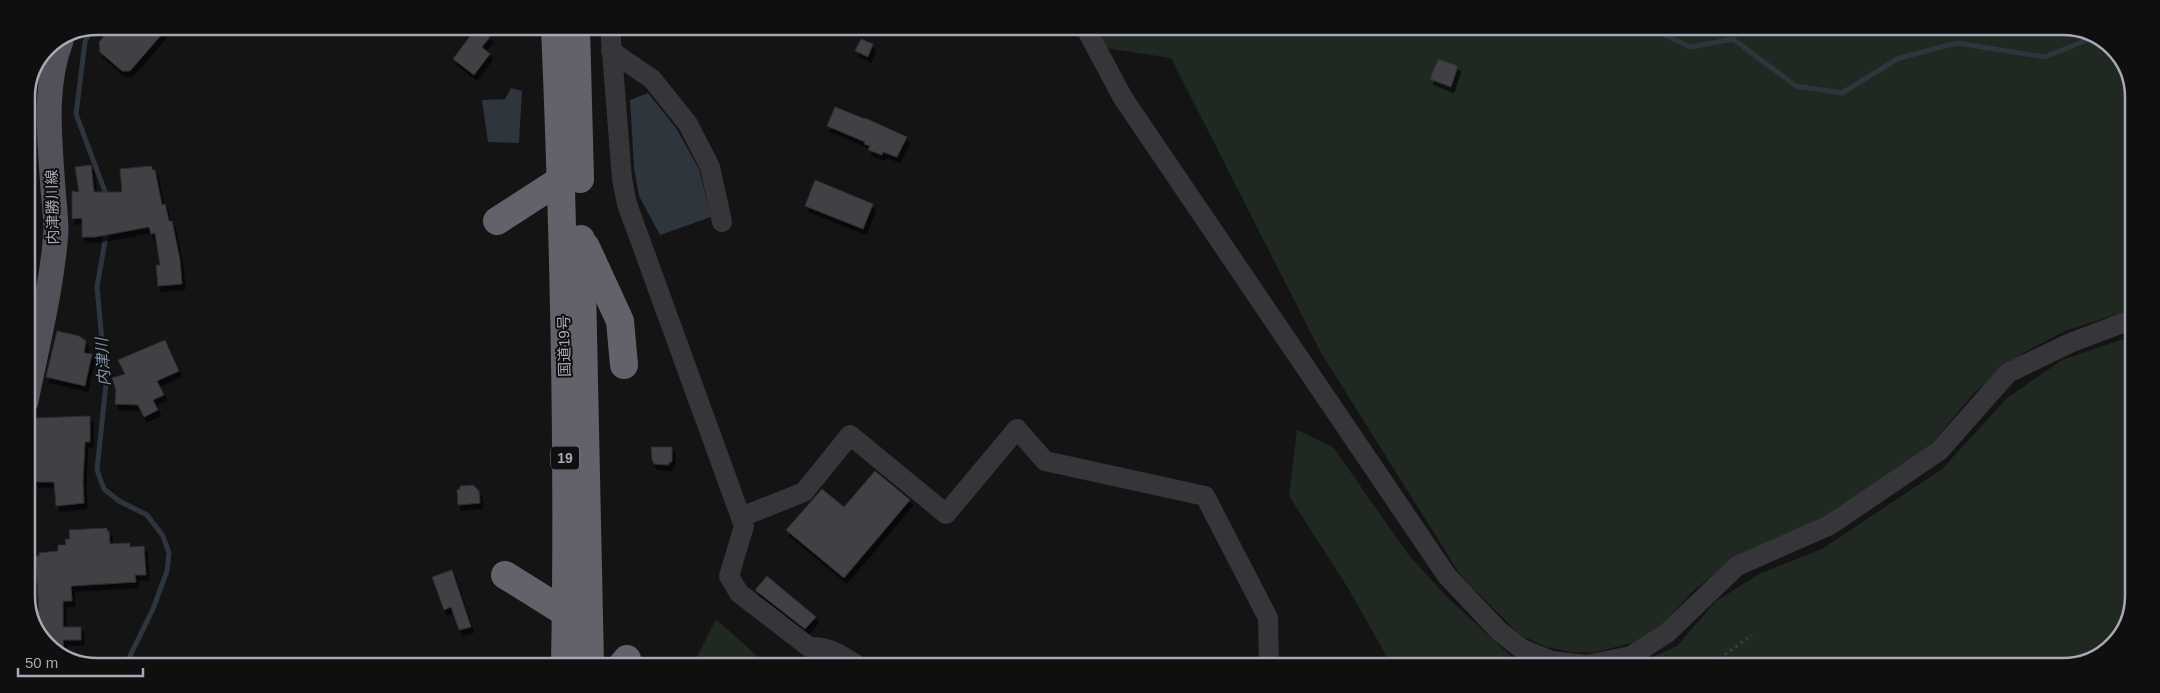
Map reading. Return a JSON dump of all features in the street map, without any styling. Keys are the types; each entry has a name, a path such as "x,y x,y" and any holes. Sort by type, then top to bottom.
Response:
{"highway":[{"name":"国道19号","path":"555,35 562,179 565,658"},
{"name":"国道19号","path":"576,35 590,658"},
{"path":"497,221 562,179"},
{"path":"581,237 620,321 624,365"},
{"path":"505,575 566,613"}],"main road":[{"name":"内津勝川線","path":"35,355 51,272 56,229 50,144 51,90 58,49"}],"street":[{"path":"610,35 622,179 627,204 744,526 729,576 739,593 822,658"},
{"path":"1089,35 1123,98 1447,576 1498,631 1522,649 1544,658"},
{"path":"611,51 652,79 688,124 710,167 722,222"},
{"path":"1621,658 1631,656 1667,633 1737,566 1830,525 1939,450 2008,373 2070,343 2125,322"},
{"path":"741,517 804,492 850,435 946,514 1017,429 1045,461 1205,496 1268,618 1269,658"},
{"path":"809,647 823,647 845,658"}],"path":[{"path":"1720,658 1752,635"}],"shaded area":[{"path":"1097,35 2063,35 2079,37 2097,45 2107,53 2117,66 2124,85 2125,312 2065,331 2025,352 1975,392 1924,453 1814,525 1729,563 1694,590 1659,628 1632,643 1592,653 1570,652 1546,647 1520,635 1461,576 1320,351 1171,58 1105,48"},
{"path":"511,88 522,91 519,143 488,142 482,100 505,99"},
{"path":"648,93 676,128 699,169 711,217 660,235 639,196 634,168 630,100"},
{"path":"2125,338 2125,596 2123,612 2119,623 2101,645 2083,655 2063,658 1650,658 1677,646 1716,601 1761,573 1822,549 1942,469 2007,398 2062,360"},
{"path":"1297,430 1333,447 1408,554 1446,596 1513,658 1387,658 1348,588 1289,496"},
{"path":"716,619 759,658 696,658"}],"building":[{"path":"105,35 161,35 130,71 122,71 100,52 99,42"},
{"path":"471,35 487,35 490,37 482,47 490,54 474,75 453,59"},
{"path":"861,39 873,44 868,57 855,51"},
{"path":"1438,59 1458,66 1451,87 1430,79"},
{"path":"835,107 907,137 897,157 883,152 882,155 868,150 870,146 864,144 865,142 827,126"},
{"path":"91,165 94,192 122,192 120,169 152,166 152,170 155,170 162,205 165,204 169,221 172,221 180,260 182,284 158,286 156,265 160,265 155,233 151,234 149,227 95,237 82,237 82,218 72,219 72,191 79,192 75,167"},
{"path":"815,180 873,204 863,229 805,206"},
{"path":"57,331 79,336 86,341 84,353 92,354 85,386 46,377"},
{"path":"165,340 179,371 157,381 164,395 153,400 158,410 144,417 138,405 115,404 116,390 112,378 125,374 118,360"},
{"path":"90,416 90,442 85,442 84,503 56,506 54,482 36,482 36,418"},
{"path":"651,447 672,447 672,462 669,462 669,465 654,464"},
{"path":"875,471 910,500 844,578 786,530 822,489 844,507"},
{"path":"473,485 479,491 480,503 458,505 457,490 460,489 460,486"},
{"path":"107,528 110,544 130,543 130,547 144,546 146,575 135,575 136,582 71,586 72,601 63,601 63,627 81,627 81,640 63,640 64,648 50,637 43,627 37,611 39,611 35,556 39,556 39,553 58,551 58,545 66,545 65,539 70,539 69,530"},
{"path":"452,570 471,627 459,630 451,607 444,610 432,577"},
{"path":"767,576 816,617 805,629 755,590"}],"waterway":[{"path":"1665,35 1690,47 1733,39 1796,86 1842,93 1899,58 1957,43 2045,57 2087,40"},
{"name":"内津川","path":"88,36 85,42 76,114 107,197"},
{"name":"内津川","path":"107,230 97,287 106,384 97,470 104,489 119,501 147,515 163,536 169,553 167,571 153,609 129,658"}]}
